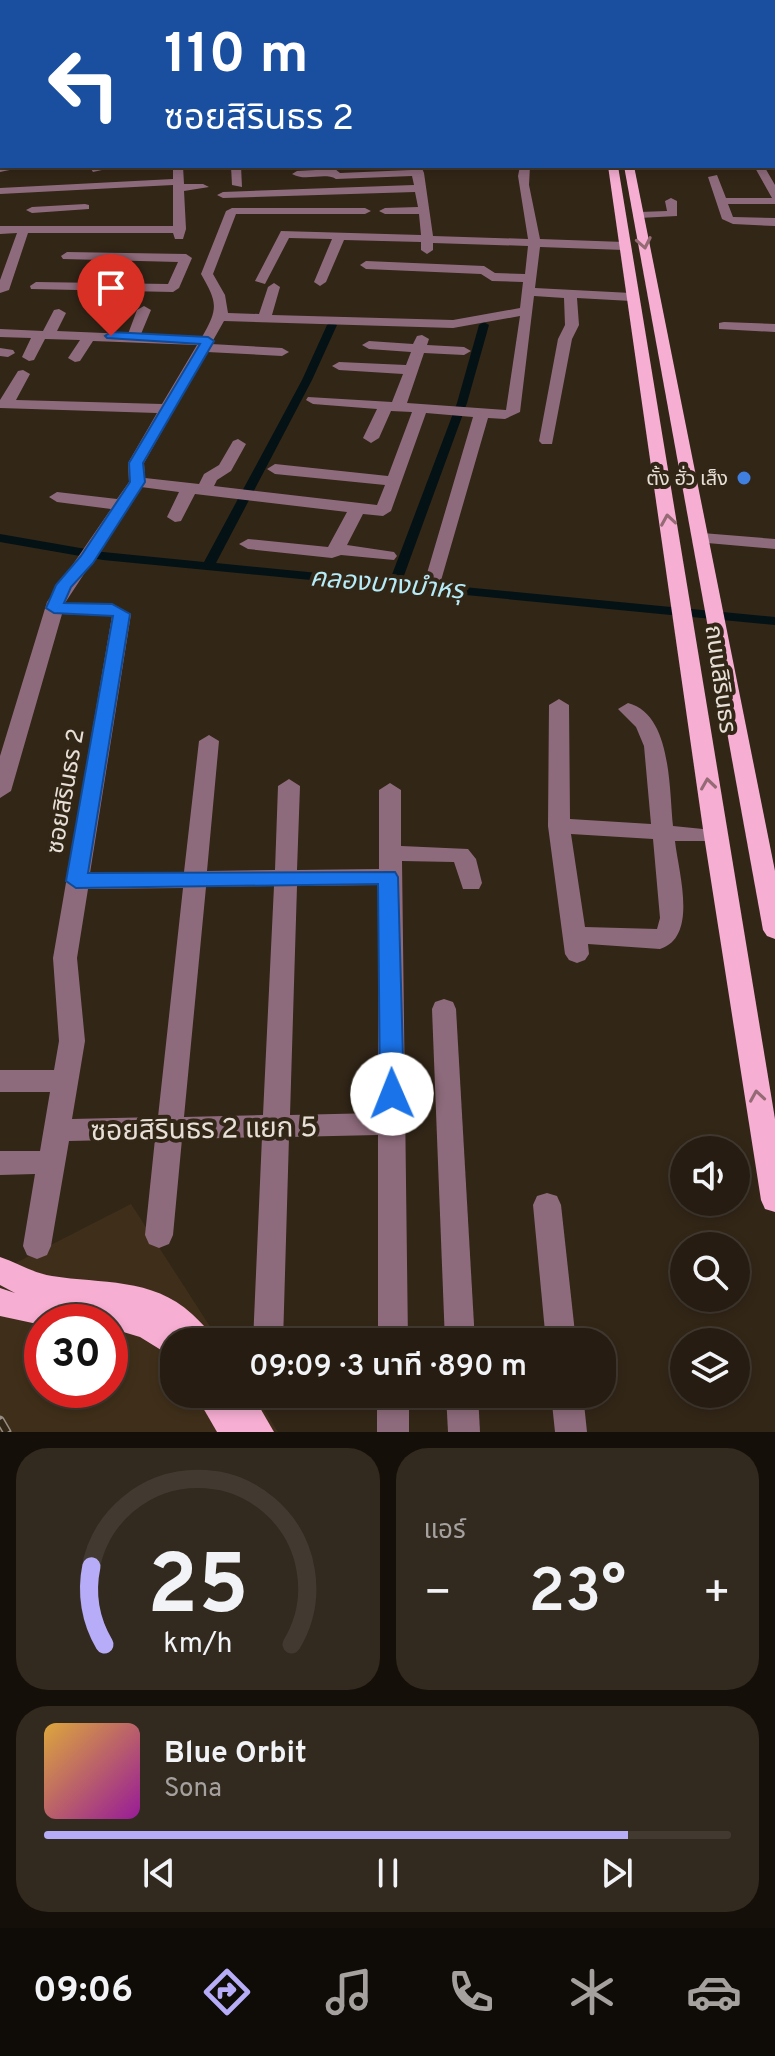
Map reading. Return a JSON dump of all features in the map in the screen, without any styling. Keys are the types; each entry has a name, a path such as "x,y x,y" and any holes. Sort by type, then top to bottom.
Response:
{"main road":[{"name":"ถนนสิรินธร","path":"613,168 631,297 686,626 715,836 775,1200"},
{"name":"ถนนสิรินธร","path":"629,168 715,599 775,930"},
{"path":"638,339 663,341"},
{"path":"0,1270 24,1283 51,1290 139,1296 181,1320 188,1328"},
{"path":"0,1302 37,1309 117,1312 153,1326 160,1332"},
{"path":"220,1408 235,1432"},
{"path":"243,1408 258,1432"}],"street":[{"path":"0,230 84,228 179,233 178,168"},
{"path":"236,168 238,185"},
{"path":"313,400 510,414 527,319 525,311 531,285 534,242 531,214 521,185 525,168"},
{"path":"297,174 418,170 427,244"},
{"path":"2,173 89,187 203,187"},
{"path":"713,177 728,219 734,227 775,222"},
{"path":"770,178 775,195"},
{"path":"84,228 89,187"},
{"path":"223,195 421,188"},
{"path":"639,215 673,214 671,201"},
{"path":"723,201 775,201"},
{"path":"32,210 85,207"},
{"path":"385,211 425,210"},
{"path":"207,274 232,211 365,211"},
{"path":"3,290 24,229"},
{"path":"264,318 268,284 285,234 340,235 427,244 534,242 624,246"},
{"path":"320,282 340,235"},
{"path":"36,286 173,288 186,257 67,256"},
{"path":"366,265 484,270 492,277 570,294 631,297"},
{"path":"179,273 207,274"},
{"path":"0,791 54,608 64,585 91,554 137,482 136,463 220,317 220,298 207,274"},
{"path":"547,441 565,339 572,325 570,294"},
{"path":"133,337 144,310"},
{"path":"220,317 426,324 468,323 525,311"},
{"path":"29,357 59,313"},
{"path":"371,438 411,370 426,324"},
{"path":"724,326 775,328"},
{"path":"0,333 133,337 282,352"},
{"path":"75,358 90,335"},
{"path":"369,345 464,351"},
{"path":"339,366 411,370"},
{"path":"4,404 23,374"},
{"path":"4,404 167,409"},
{"path":"137,482 383,511 421,408"},
{"path":"434,580 482,413"},
{"path":"175,517 197,488 225,468 238,444"},
{"path":"275,469 393,481"},
{"path":"57,497 122,505"},
{"path":"337,549 357,508"},
{"path":"702,538 775,544"},
{"path":"248,544 325,553 337,549 388,556"},
{"name":"ซอยสิรินธร 2","path":"54,608 112,609 122,614 76,881 287,877 460,854 465,859 471,883"},
{"path":"559,705 559,826 576,945 660,940 668,933 672,918 651,734 628,709"},
{"path":"159,1235 209,741"},
{"path":"269,1328 289,786"},
{"path":"390,790 388,865 393,1328"},
{"path":"559,826 715,836"},
{"path":"37,1246 67,1081 71,1015 64,977 76,881"},
{"path":"444,1009 459,1328"},
{"path":"0,1081 67,1081"},
{"name":"ซอยสิรินธร 2 แยก 5","path":"56,1130 392,1124"},
{"path":"0,1163 51,1162"},
{"path":"547,1205 560,1328"},
{"path":"393,1408 393,1432"},
{"path":"463,1408 464,1432"},
{"path":"568,1408 571,1432"}],"shaded area":[{"path":"131,1204 211,1328 160,1328 160,1408 263,1408 278,1432 0,1432 0,1271"}],"waterway":[{"path":"209,565 307,380 332,325"},
{"path":"395,584 462,403 484,325"},
{"name":"คลองบางบำหรุ","path":"0,538 103,556 775,621"}],"railway":[{"path":"0,1420 7,1432"}],"place":[{"name":"ตั้ง ฮั่ว เส็ง","path":"744,478"}],"route":[{"path":"111,336 208,341 136,463 134,474 137,482 87,559 64,585 54,608 112,609 120,610 122,614 76,881 388,877 392,1094"}]}
